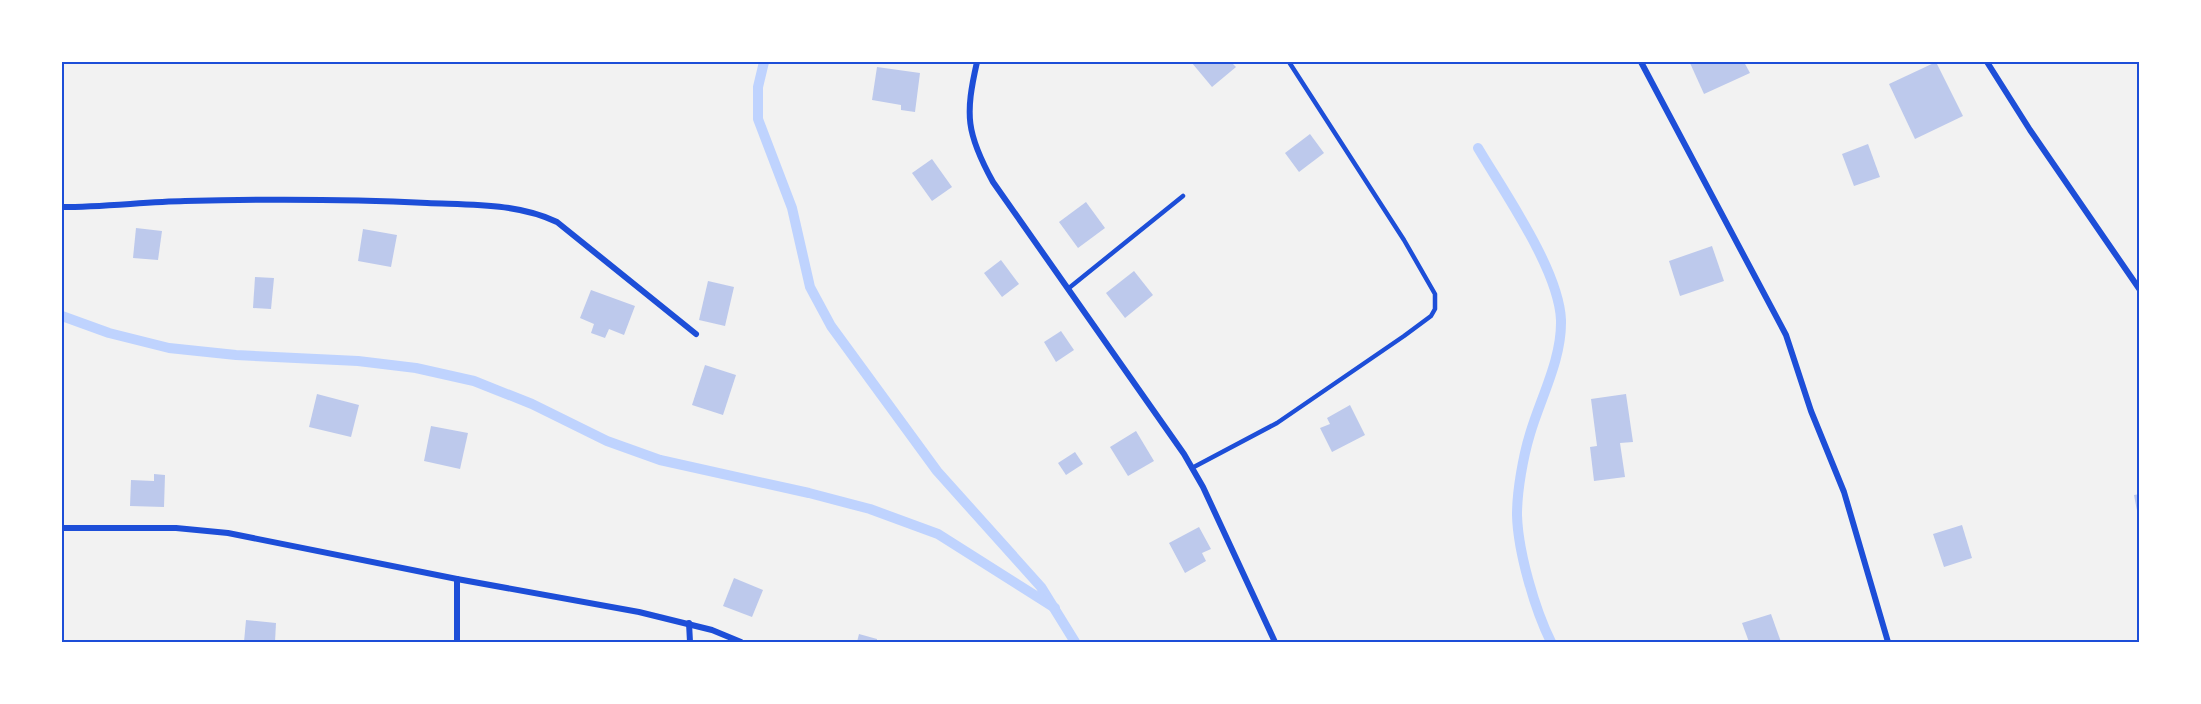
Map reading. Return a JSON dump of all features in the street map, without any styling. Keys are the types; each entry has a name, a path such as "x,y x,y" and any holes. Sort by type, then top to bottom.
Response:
{"street":[{"path":"977,62 968,112 972,137 981,160 993,182 1167,428 1192,468 1275,642"},
{"path":"1641,62 1786,335 1811,411 1844,492 1888,642"},
{"path":"1987,62 2030,130 2139,290"},
{"path":"62,207 285,199 465,205 532,212 557,222 696,334"},
{"path":"62,528 176,528 228,533 639,612 689,623 741,642"},
{"path":"457,642 458,579"},
{"path":"689,623 690,642"}],"lane":[{"path":"1192,468 1277,423 1431,316 1437,302 1435,294 1404,240 1289,62"},
{"path":"1069,288 1183,196"}],"building":[{"path":"1231,62 1236,67 1212,87 1192,63"},
{"path":"1744,62 1750,73 1704,94 1690,63"},
{"path":"1936,62 1963,116 1915,139 1889,84"},
{"path":"877,67 920,73 915,112 901,110 901,105 872,100"},
{"path":"1310,134 1324,153 1299,172 1285,153"},
{"path":"1868,144 1880,177 1854,186 1842,154"},
{"path":"932,159 952,187 932,201 912,173"},
{"path":"1086,202 1105,228 1078,248 1059,222"},
{"path":"136,228 162,231 158,260 133,258"},
{"path":"363,229 397,235 391,267 358,261"},
{"path":"1712,246 1724,281 1680,296 1669,261"},
{"path":"1001,260 1019,284 1002,297 984,273"},
{"path":"1134,271 1153,295 1125,318 1106,293"},
{"path":"255,277 274,278 271,309 253,308"},
{"path":"708,281 734,287 725,326 699,320"},
{"path":"591,290 635,306 624,335 609,329 605,338 591,333 594,324 580,318"},
{"path":"1061,331 1074,350 1056,362 1044,342"},
{"path":"705,365 736,375 723,415 692,405"},
{"path":"317,394 359,405 351,437 309,427"},
{"path":"1626,394 1633,442 1620,443 1625,477 1594,481 1590,447 1597,446 1591,399"},
{"path":"1350,405 1365,435 1332,452 1320,428 1330,424 1327,418"},
{"path":"431,426 468,433 460,469 424,461"},
{"path":"1136,431 1154,461 1128,476 1110,447"},
{"path":"1075,452 1083,464 1066,475 1058,463"},
{"path":"154,474 165,475 164,507 130,506 131,480 154,481"},
{"path":"2140,494 2140,516 2138,516 2134,495"},
{"path":"1962,525 1972,558 1944,567 1933,534"},
{"path":"1199,527 1211,549 1202,553 1206,561 1185,573 1169,543"},
{"path":"734,578 763,590 752,617 723,606"},
{"path":"1771,614 1781,642 1749,642 1742,623"},
{"path":"246,620 276,623 275,642 244,642"},
{"path":"859,634 877,639 877,642 857,642"}],"waterway":[{"path":"764,62 758,87 758,119 792,208 810,287 831,326 937,471 1041,587 1075,642"},
{"path":"1478,148 1541,255 1558,300 1561,320 1555,363 1525,453 1517,506 1518,530 1524,563 1533,598 1551,642"},
{"path":"62,316 109,333 169,348 236,355 358,361 416,368 474,381 532,404 607,441 660,460 870,509 938,534 1055,608"}]}
